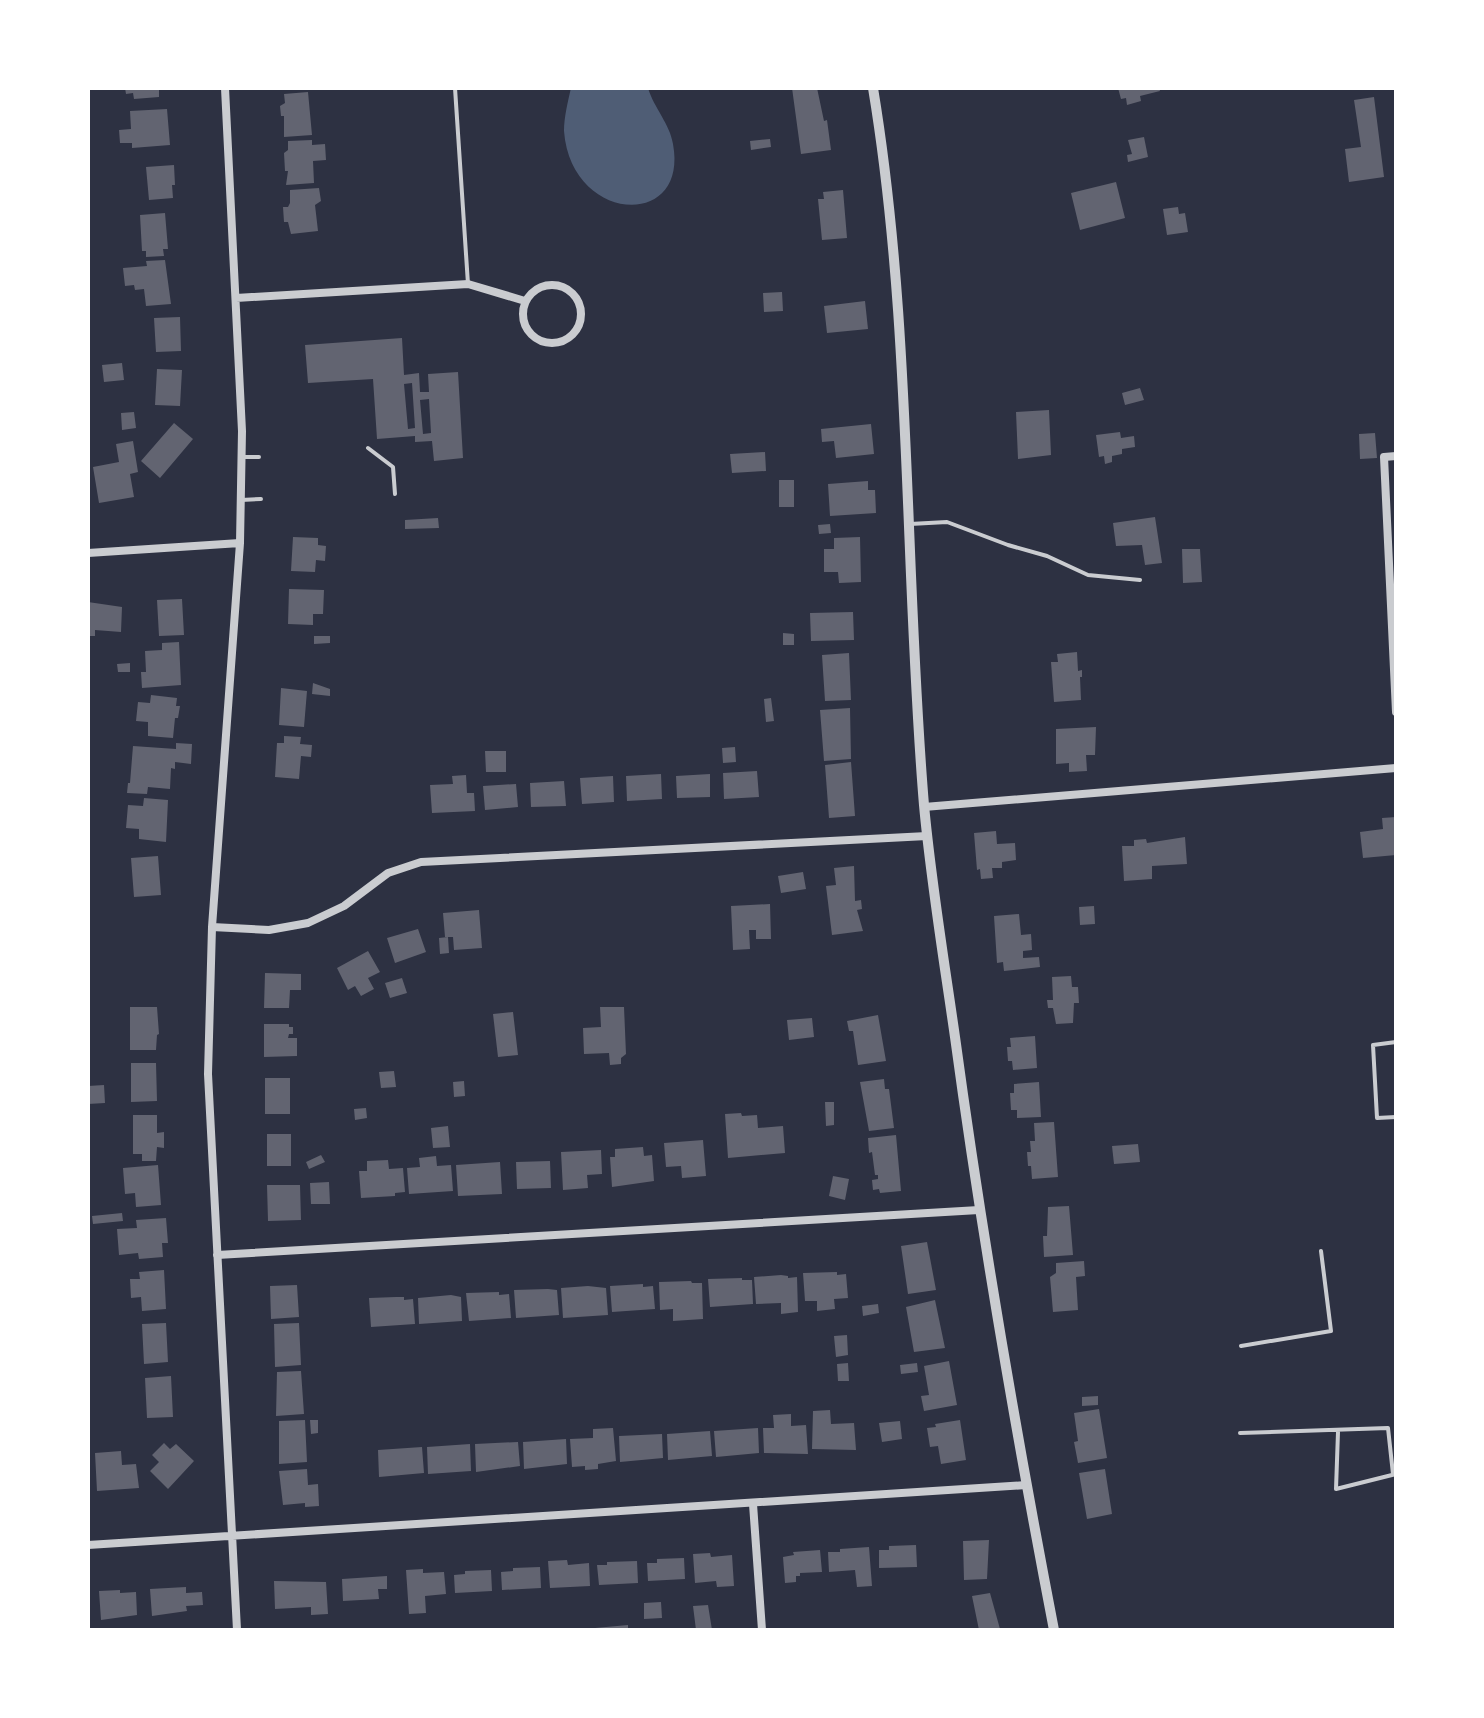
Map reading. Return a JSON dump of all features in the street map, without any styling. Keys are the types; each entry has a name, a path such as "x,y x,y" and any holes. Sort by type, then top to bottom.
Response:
{"street":[{"path":"225,88 236,298 241,500 212,927 208,1074 237,1630"},
{"path":"873,88 895,257 927,836 979,1210 1054,1630"},
{"path":"236,298 468,284 525,301"},
{"path":"545,285 561,286 579,303 581,320 578,328 559,343 550,344 534,338 524,325 522,309 525,301 545,285"},
{"path":"1396,456 1384,457 1396,712"},
{"path":"88,553 240,543"},
{"path":"924,807 1396,768"},
{"path":"212,927 269,930 308,923 344,906 388,873 421,862 927,836"},
{"path":"217,1255 979,1210"},
{"path":"88,1545 1026,1485"},
{"path":"753,1504 762,1630"}],"lane":[{"path":"455,88 468,284"},
{"path":"368,448 393,467 395,494"},
{"path":"241,457 259,457"},
{"path":"241,500 261,499"},
{"path":"908,524 947,522 1047,556 1088,575 1140,580"},
{"path":"1396,1042 1373,1045 1377,1118 1396,1117"},
{"path":"1241,1346 1331,1331 1321,1251"},
{"path":"1240,1433 1388,1428 1394,1474 1336,1489 1338,1432"}],"water":[{"path":"571,88 648,88 673,144 673,172 664,191 647,202 627,205 606,199 586,184 571,162 564,131"}],"building":[{"path":"125,88 159,88 159,97 134,99 133,93 126,94"},
{"path":"792,88 817,88 824,121 827,120 831,150 801,154"},
{"path":"1118,88 1159,88 1160,91 1140,96 1141,101 1127,105 1126,98 1121,99"},
{"path":"308,92 312,135 284,137 284,116 281,116 280,106 285,103 284,94"},
{"path":"1374,97 1384,177 1349,182 1345,149 1361,147 1354,100"},
{"path":"167,109 170,145 132,148 132,143 120,143 119,130 131,129 130,111"},
{"path":"1144,137 1148,157 1128,162 1127,155 1132,154 1128,140"},
{"path":"770,139 771,147 751,150 750,141"},
{"path":"312,140 312,145 325,144 326,160 313,161 314,183 286,185 288,171 285,171 284,153 288,150 288,141"},
{"path":"174,165 173,198 149,200 146,167"},
{"path":"1116,182 1125,218 1080,230 1071,193"},
{"path":"319,188 321,201 315,205 318,231 291,234 288,222 284,222 283,207 288,207 290,203 290,190"},
{"path":"843,190 847,238 822,240 818,199 824,199 823,192"},
{"path":"1178,207 1179,214 1185,213 1188,232 1167,235 1163,209"},
{"path":"165,213 168,249 163,249 164,256 146,257 146,251 142,251 140,215"},
{"path":"165,260 171,304 146,306 144,289 125,286 123,268 147,266 146,261"},
{"path":"782,292 783,311 764,312 763,293"},
{"path":"865,301 868,329 827,333 824,306"},
{"path":"180,317 181,351 156,352 154,318"},
{"path":"402,338 404,375 419,373 420,392 429,392 428,374 458,372 463,458 434,461 432,441 415,442 415,436 377,439 373,379 308,383 305,345","holes":["412,383 415,428 408,429 404,384","429,399 431,433 423,434 420,400"]},
{"path":"122,363 124,380 104,382 102,365"},
{"path":"157,369 182,370 180,406 155,405"},
{"path":"1140,388 1144,400 1125,405 1122,393"},
{"path":"1049,410 1051,455 1018,459 1016,412"},
{"path":"134,412 136,428 122,430 121,413"},
{"path":"174,423 193,439 160,478 141,461"},
{"path":"871,424 874,454 836,458 834,441 822,442 821,429"},
{"path":"1120,432 1121,438 1134,436 1135,447 1122,449 1122,454 1112,456 1112,462 1105,464 1104,456 1099,457 1096,435"},
{"path":"1375,433 1377,458 1360,459 1359,434"},
{"path":"133,441 138,472 130,474 134,497 99,503 93,467 119,462 116,444"},
{"path":"765,452 766,471 732,473 730,454"},
{"path":"779,480 794,480 794,507 779,507"},
{"path":"868,481 868,490 875,490 876,513 830,516 828,484"},
{"path":"1155,517 1162,563 1145,565 1142,545 1116,546 1113,523"},
{"path":"438,518 439,528 405,529 405,520"},
{"path":"830,524 831,533 819,534 818,525"},
{"path":"293,537 318,538 318,545 326,546 325,561 316,560 315,572 291,571"},
{"path":"860,537 861,582 839,583 838,572 824,572 824,549 834,549 834,538"},
{"path":"1182,549 1200,549 1202,582 1183,583"},
{"path":"289,589 324,590 323,614 313,614 313,625 288,624"},
{"path":"182,599 184,635 159,636 157,600"},
{"path":"88,602 122,607 121,632 95,630 95,636 88,636"},
{"path":"853,612 854,640 811,641 810,613"},
{"path":"783,633 794,634 794,645 783,645"},
{"path":"314,636 330,636 330,643 314,644"},
{"path":"179,642 181,685 142,688 141,672 146,672 145,651 162,650 162,643"},
{"path":"1077,652 1078,671 1082,670 1081,700 1054,702 1051,662 1058,662 1057,654"},
{"path":"849,653 851,700 825,701 822,655"},
{"path":"130,663 130,672 118,672 117,664"},
{"path":"313,683 330,689 330,696 312,694"},
{"path":"281,688 307,691 304,727 279,725"},
{"path":"151,695 177,698 176,706 180,706 173,738 148,736 148,722 136,721 138,702 150,703"},
{"path":"771,698 774,721 766,722 764,699"},
{"path":"850,708 851,759 824,761 820,710"},
{"path":"1096,727 1095,755 1086,755 1087,771 1069,772 1069,763 1056,764 1056,729"},
{"path":"284,736 301,737 300,744 312,745 311,757 301,756 299,779 275,777 277,743 284,743"},
{"path":"176,743 192,744 191,764 175,762 175,769 171,768 170,789 148,787 147,794 127,793 133,746 176,749"},
{"path":"735,747 736,762 723,763 722,748"},
{"path":"485,751 506,751 506,772 486,772"},
{"path":"851,762 855,816 829,818 825,765"},
{"path":"757,771 759,797 724,799 723,773"},
{"path":"661,774 662,799 627,801 626,776"},
{"path":"710,774 710,797 677,798 676,776"},
{"path":"466,775 467,793 474,793 475,811 432,813 430,785 453,784 452,776"},
{"path":"613,776 614,802 582,804 580,778"},
{"path":"564,781 566,806 531,807 530,783"},
{"path":"516,784 518,807 485,810 483,786"},
{"path":"144,798 168,800 166,842 139,839 139,829 126,828 128,805 143,806"},
{"path":"1396,817 1396,855 1363,858 1360,832 1383,829 1382,818"},
{"path":"996,831 997,844 1015,843 1016,860 1002,862 1002,868 992,868 993,878 981,879 980,869 977,870 974,833"},
{"path":"1185,837 1187,864 1152,866 1152,879 1124,881 1122,846 1134,846 1134,840 1146,839 1147,843"},
{"path":"158,856 161,895 134,897 131,858"},
{"path":"854,866 855,901 861,900 862,909 857,910 863,931 832,935 826,886 836,885 834,868"},
{"path":"803,872 806,889 781,893 778,876"},
{"path":"770,904 771,939 756,939 756,930 749,930 750,949 733,950 731,906"},
{"path":"1094,906 1095,924 1080,925 1079,907"},
{"path":"479,910 482,948 454,950 453,937 445,937 443,913"},
{"path":"1019,914 1021,935 1031,934 1032,950 1023,951 1023,958 1039,957 1040,967 1004,971 1003,962 997,963 994,916"},
{"path":"418,929 426,952 395,963 387,938"},
{"path":"448,937 449,953 440,954 439,938"},
{"path":"368,951 380,972 368,978 374,989 361,996 355,986 348,990 337,968"},
{"path":"265,973 301,974 301,990 290,990 289,1008 264,1008"},
{"path":"1071,976 1072,987 1078,987 1079,1003 1074,1003 1073,1023 1056,1024 1053,1008 1048,1008 1047,1000 1053,1000 1052,977"},
{"path":"402,978 407,993 390,998 385,983"},
{"path":"130,1007 157,1007 159,1034 156,1050 130,1050"},
{"path":"600,1007 624,1007 626,1054 621,1058 621,1064 610,1065 609,1053 584,1054 583,1028 601,1027"},
{"path":"513,1012 518,1055 498,1057 493,1014"},
{"path":"878,1015 886,1061 858,1065 853,1031 849,1031 847,1021"},
{"path":"812,1018 814,1037 789,1040 787,1020"},
{"path":"264,1024 289,1024 293,1027 293,1034 289,1034 288,1038 297,1038 297,1056 264,1057"},
{"path":"1035,1036 1037,1068 1013,1070 1012,1061 1008,1061 1010,1038"},
{"path":"131,1063 156,1063 157,1101 131,1102"},
{"path":"394,1071 396,1087 381,1088 379,1072"},
{"path":"265,1078 290,1078 290,1114 265,1114"},
{"path":"884,1079 885,1089 889,1089 894,1128 869,1131 860,1082"},
{"path":"464,1081 465,1096 454,1097 453,1082"},
{"path":"1039,1082 1041,1117 1017,1118 1017,1110 1011,1110 1010,1093 1014,1093 1014,1084"},
{"path":"104,1085 105,1103 88,1104 88,1086"},
{"path":"825,1102 834,1102 834,1125 826,1126"},
{"path":"366,1108 367,1118 355,1120 354,1109"},
{"path":"741,1113 742,1116 757,1115 758,1128 783,1126 785,1153 728,1158 725,1114"},
{"path":"133,1115 157,1115 157,1133 164,1132 164,1148 157,1147 156,1161 142,1161 142,1154 133,1154"},
{"path":"1054,1122 1058,1177 1032,1179 1027,1152 1031,1152 1030,1141 1035,1141 1034,1123"},
{"path":"448,1126 450,1147 433,1148 431,1128"},
{"path":"267,1134 291,1134 291,1166 267,1166"},
{"path":"896,1135 901,1191 880,1193 879,1189 873,1190 872,1180 878,1179 878,1175 875,1175 872,1152 869,1153 868,1138"},
{"path":"703,1140 706,1176 682,1178 681,1166 666,1167 664,1143"},
{"path":"1138,1144 1140,1162 1114,1164 1112,1146"},
{"path":"643,1147 644,1156 652,1155 654,1181 612,1187 610,1157 615,1157 615,1149"},
{"path":"601,1150 602,1174 587,1175 588,1188 563,1190 561,1152"},
{"path":"321,1155 325,1162 309,1169 306,1162"},
{"path":"436,1156 437,1166 451,1165 453,1191 409,1194 407,1168 420,1167 419,1158"},
{"path":"388,1160 389,1169 403,1168 405,1192 395,1193 395,1196 361,1198 359,1171 367,1171 367,1161"},
{"path":"550,1161 551,1188 517,1189 516,1162"},
{"path":"500,1162 502,1194 458,1196 456,1165"},
{"path":"158,1165 161,1205 136,1207 135,1193 125,1194 123,1168"},
{"path":"833,1176 849,1179 845,1200 829,1196"},
{"path":"329,1182 330,1204 311,1204 310,1183"},
{"path":"267,1185 300,1185 301,1220 268,1221"},
{"path":"1069,1206 1073,1255 1044,1257 1043,1236 1047,1236 1048,1207"},
{"path":"122,1213 123,1221 93,1224 92,1216"},
{"path":"166,1218 168,1243 162,1243 163,1257 139,1259 138,1253 119,1255 117,1229 137,1228 136,1220"},
{"path":"927,1242 936,1290 908,1294 901,1246"},
{"path":"1084,1261 1085,1276 1076,1277 1078,1310 1053,1312 1050,1277 1056,1273 1056,1263"},
{"path":"164,1270 166,1309 142,1311 141,1297 131,1298 130,1279 140,1279 139,1272"},
{"path":"837,1272 837,1275 846,1274 848,1298 834,1299 835,1309 817,1311 817,1301 805,1301 803,1273"},
{"path":"754,1277 797,1277 798,1312 781,1314 781,1303 756,1304"},
{"path":"708,1279 752,1280 753,1304 710,1307"},
{"path":"659,1282 702,1283 703,1319 673,1321 673,1309 660,1310"},
{"path":"643,1284 643,1287 653,1286 655,1309 612,1312 610,1286"},
{"path":"297,1285 299,1317 271,1319 270,1286"},
{"path":"561,1288 606,1288 608,1315 563,1318"},
{"path":"514,1290 557,1290 559,1315 516,1318"},
{"path":"499,1292 499,1295 509,1294 511,1318 469,1321 466,1293"},
{"path":"404,1297 404,1300 413,1299 415,1324 371,1327 369,1298"},
{"path":"461,1297 462,1321 419,1324 418,1298"},
{"path":"935,1300 945,1348 914,1352 906,1307"},
{"path":"878,1304 879,1313 863,1316 862,1306"},
{"path":"166,1323 168,1362 144,1364 142,1324"},
{"path":"299,1323 301,1365 275,1367 274,1324"},
{"path":"847,1335 848,1355 836,1357 834,1336"},
{"path":"949,1361 957,1405 924,1411 921,1396 929,1395 924,1366"},
{"path":"848,1363 849,1381 838,1381 837,1364"},
{"path":"917,1363 918,1372 901,1374 900,1365"},
{"path":"301,1371 304,1414 276,1416 277,1372"},
{"path":"171,1376 173,1417 147,1418 145,1378"},
{"path":"1098,1396 1098,1405 1082,1406 1082,1397"},
{"path":"1099,1409 1107,1458 1078,1463 1074,1413"},
{"path":"830,1410 831,1424 854,1423 856,1450 812,1449 813,1411"},
{"path":"791,1414 791,1426 806,1425 808,1454 764,1453 763,1428 774,1428 773,1415"},
{"path":"305,1420 307,1462 279,1464 279,1421"},
{"path":"310,1420 318,1420 318,1433 311,1434"},
{"path":"960,1420 966,1460 941,1464 938,1446 930,1447 927,1428"},
{"path":"900,1421 902,1439 882,1442 879,1423"},
{"path":"613,1428 616,1461 598,1464 598,1469 572,1467 570,1439 593,1438 593,1429"},
{"path":"758,1428 759,1453 716,1457 714,1431"},
{"path":"710,1431 712,1456 668,1460 667,1434"},
{"path":"662,1434 663,1458 620,1462 619,1436"},
{"path":"566,1439 567,1464 524,1469 523,1442"},
{"path":"518,1442 520,1466 476,1472 475,1444"},
{"path":"164,1443 170,1449 176,1444 194,1461 168,1489 150,1471 159,1462 152,1455"},
{"path":"470,1444 471,1471 428,1474 427,1447"},
{"path":"422,1447 424,1473 379,1477 378,1450"},
{"path":"121,1451 122,1465 136,1464 139,1488 97,1491 95,1453"},
{"path":"307,1469 308,1485 318,1484 319,1506 305,1507 305,1503 283,1505 279,1471"},
{"path":"1105,1469 1112,1514 1087,1519 1079,1473"},
{"path":"989,1540 987,1579 964,1580 963,1541"},
{"path":"916,1545 917,1567 879,1568 879,1550 889,1550 889,1546"},
{"path":"869,1547 872,1586 857,1587 855,1570 829,1572 828,1552"},
{"path":"820,1550 822,1572 800,1573 796,1576 796,1582 785,1583 783,1557 794,1555 793,1552"},
{"path":"710,1553 711,1557 732,1555 734,1586 717,1587 716,1581 695,1583 693,1554"},
{"path":"684,1558 685,1579 648,1581 647,1563 657,1563 657,1559"},
{"path":"567,1560 568,1565 589,1563 590,1586 550,1588 548,1561"},
{"path":"637,1561 638,1583 599,1585 597,1565"},
{"path":"540,1567 541,1588 502,1590 501,1572 513,1571 513,1568"},
{"path":"423,1569 423,1573 444,1572 446,1594 425,1596 426,1613 409,1614 406,1570"},
{"path":"491,1570 492,1591 455,1593 454,1575 465,1574 465,1571"},
{"path":"387,1576 387,1589 378,1589 379,1599 343,1601 342,1579"},
{"path":"274,1581 326,1582 328,1614 311,1615 311,1607 275,1609"},
{"path":"186,1587 186,1593 202,1592 203,1605 186,1606 187,1611 152,1616 150,1589"},
{"path":"120,1590 120,1593 136,1592 137,1615 101,1620 99,1591"},
{"path":"990,1593 1000,1629 979,1630 972,1596"},
{"path":"661,1602 662,1618 644,1619 644,1603"},
{"path":"708,1605 712,1630 696,1630 693,1606"},
{"path":"628,1625 628,1630 595,1630 595,1628"}]}
